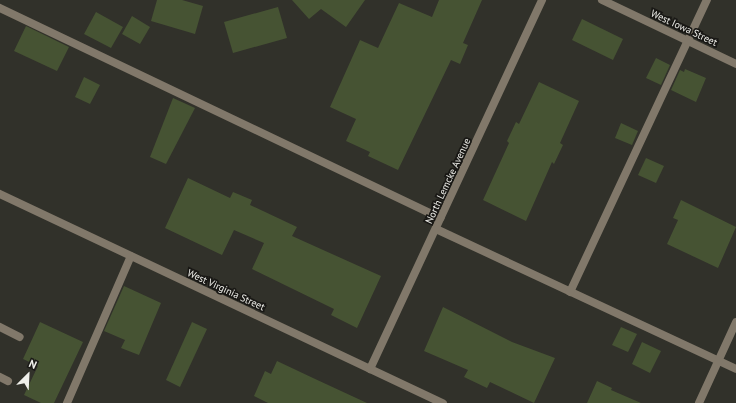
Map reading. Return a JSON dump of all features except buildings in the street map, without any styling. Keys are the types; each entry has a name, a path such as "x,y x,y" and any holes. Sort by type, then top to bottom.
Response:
{"street":[{"name":"North Lemcke Avenue","path":"370,369 542,0"},
{"name":"West Iowa Street","path":"602,0 736,64"},
{"path":"570,292 707,0"},
{"path":"0,8 441,218"},
{"name":"West Virginia Street","path":"0,194 443,403"},
{"path":"436,228 736,369"},
{"path":"67,403 131,256"},
{"path":"699,403 736,322"},
{"path":"0,327 20,336"},
{"path":"0,377 8,381"}]}
